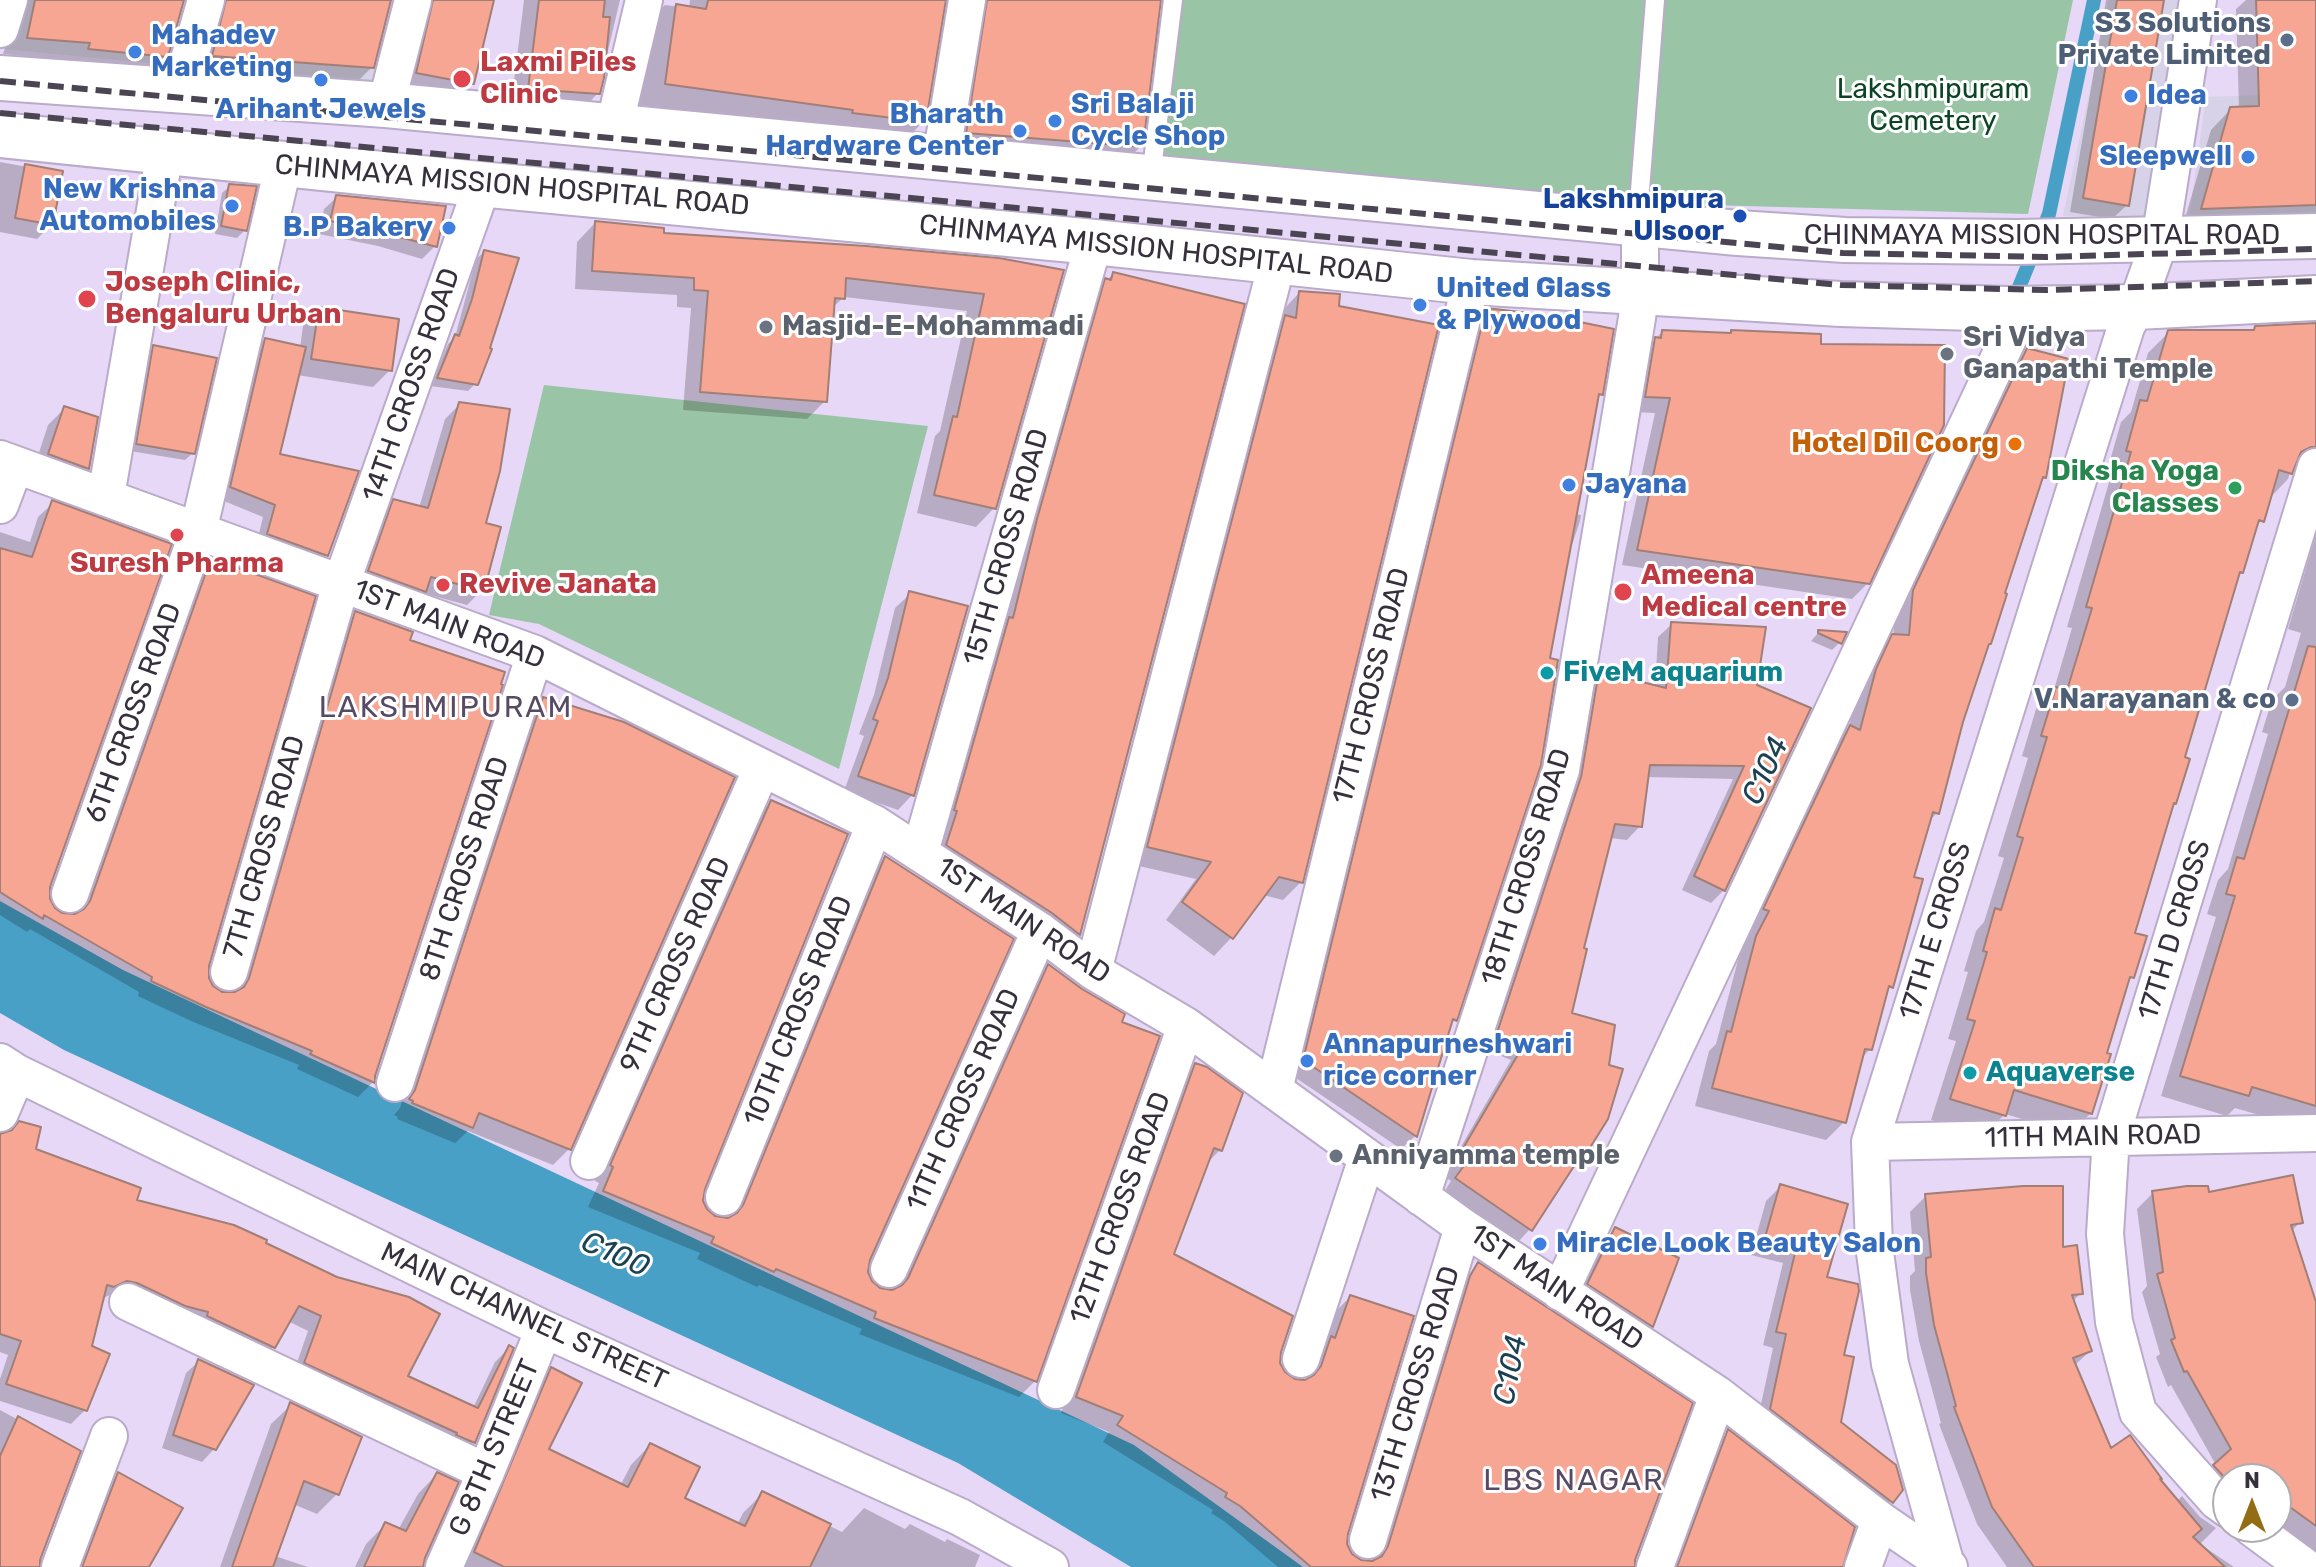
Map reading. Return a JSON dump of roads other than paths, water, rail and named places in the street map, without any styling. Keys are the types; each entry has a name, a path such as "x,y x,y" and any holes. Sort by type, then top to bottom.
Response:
{"main road":[{"name":"CHINMAYA MISSION HOSPITAL ROAD","path":"0,78 386,105 1640,225 1845,240 2061,242 2316,236"},
{"name":"CHINMAYA MISSION HOSPITAL ROAD","path":"2,142 165,152 1094,242 1471,282 1841,304 2022,309 2316,298"}],"street":[{"path":"0,29 9,0"},
{"path":"180,91 206,0"},
{"path":"386,105 413,0"},
{"path":"614,127 644,0"},
{"path":"941,158 967,0"},
{"name":"17TH E CROSS","path":"1947,1566 1890,1364 1874,1245 1870,1142 2122,342 2160,240 2198,0"},
{"path":"106,496 165,152"},
{"path":"198,532 279,184 281,164"},
{"name":"14TH CROSS ROAD","path":"341,584 476,203 479,184"},
{"name":"18TH CROSS ROAD","path":"1421,1197 1561,770 1640,293 1640,225"},
{"name":"15TH CROSS ROAD","path":"920,852 1094,242"},
{"path":"1093,971 1277,263"},
{"name":"17TH CROSS ROAD","path":"1274,1090 1471,282"},
{"path":"1550,1285 2022,309"},
{"path":"0,505 7,462"},
{"name":"1ST MAIN ROAD","path":"7,462 535,654 875,824 1040,931 1093,971 1186,1026 1463,1227 1718,1395 1880,1520 1947,1566"},
{"name":"17TH D CROSS","path":"2212,1495 2138,1412 2114,1322 2105,1234 2111,1137 2316,467"},
{"name":"6TH CROSS ROAD","path":"70,894 198,532"},
{"name":"7TH CROSS ROAD","path":"229,972 341,584"},
{"name":"8TH CROSS ROAD","path":"395,1083 535,654"},
{"name":"9TH CROSS ROAD","path":"589,1161 762,768"},
{"name":"10TH CROSS ROAD","path":"724,1197 875,824"},
{"name":"11TH CROSS ROAD","path":"889,1269 1040,931"},
{"name":"12TH CROSS ROAD","path":"1056,1390 1186,1026"},
{"path":"0,1113 9,1068"},
{"name":"MAIN CHANNEL STREET","path":"9,1068 544,1329 960,1517 1047,1566"},
{"name":"11TH MAIN ROAD","path":"1870,1142 2316,1133"},
{"path":"1301,1359 1367,1158"},
{"name":"13TH CROSS ROAD","path":"1368,1540 1463,1227"},
{"path":"128,1302 486,1472"},
{"name":"G 8TH STREET","path":"444,1567 544,1329"},
{"path":"1655,1567 1718,1395"},
{"path":"60,1567 109,1436"},
{"path":"1863,1567 1880,1520"},
{"path":"2273,1543 2305,1567"}],"lane":[{"path":"1151,177 1173,0"},
{"path":"1640,225 1639,203 1655,0"}],"water":[{"name":"C100","path":"0,901 123,970 1134,1445 1303,1567 1131,1567 958,1463 64,1050 0,1013"}],"waterway":[{"name":"C104","path":"2013,302 2049,214 2094,0"}],"railway":[{"path":"0,81 1843,253 2046,257 2316,249"},
{"path":"0,113 1841,285 2046,290 2316,281"}],"place":[{"name":"S3 Solutions Private Limited","path":"2287,40"},
{"name":"Mahadev Marketing","path":"135,52"},
{"name":"Laxmi Piles Clinic","path":"462,79"},
{"name":"Arihant Jewels","path":"321,80"},
{"name":"Idea","path":"2131,96"},
{"name":"Sri Balaji Cycle Shop","path":"1055,121"},
{"name":"Bharath Hardware Center","path":"1020,131"},
{"name":"Sleepwell","path":"2248,157"},
{"name":"New Krishna Automobiles","path":"232,206"},
{"name":"Lakshmipura Ulsoor","path":"1740,216"},
{"name":"B.P Bakery","path":"449,228"},
{"name":"Joseph Clinic, Bengaluru Urban","path":"87,299"},
{"name":"United Glass & Plywood","path":"1420,305"},
{"name":"Masjid-E-Mohammadi","path":"766,327"},
{"name":"Sri Vidya Ganapathi Temple","path":"1947,354"},
{"name":"Hotel Dil Coorg","path":"2015,444"},
{"name":"Jayana","path":"1569,485"},
{"name":"Diksha Yoga Classes","path":"2235,488"},
{"name":"Suresh Pharma","path":"177,535"},
{"name":"Revive Janata","path":"443,585"},
{"name":"Ameena Medical centre","path":"1623,592"},
{"name":"FiveM aquarium","path":"1547,673"},
{"name":"V.Narayanan & co","path":"2292,700"},
{"name":"Annapurneshwari rice corner","path":"1307,1061"},
{"name":"Aquaverse","path":"1970,1073"},
{"name":"Anniyamma temple","path":"1336,1156"},
{"name":"Miracle Look Beauty Salon","path":"1540,1244"}],"district":[{"name":"LAKSHMIPURAM","path":"446,708"},
{"name":"LBS NAGAR","path":"1574,1481"}],"park label":[{"name":"Lakshmipuram Cemetery","path":"1933,106"}]}
